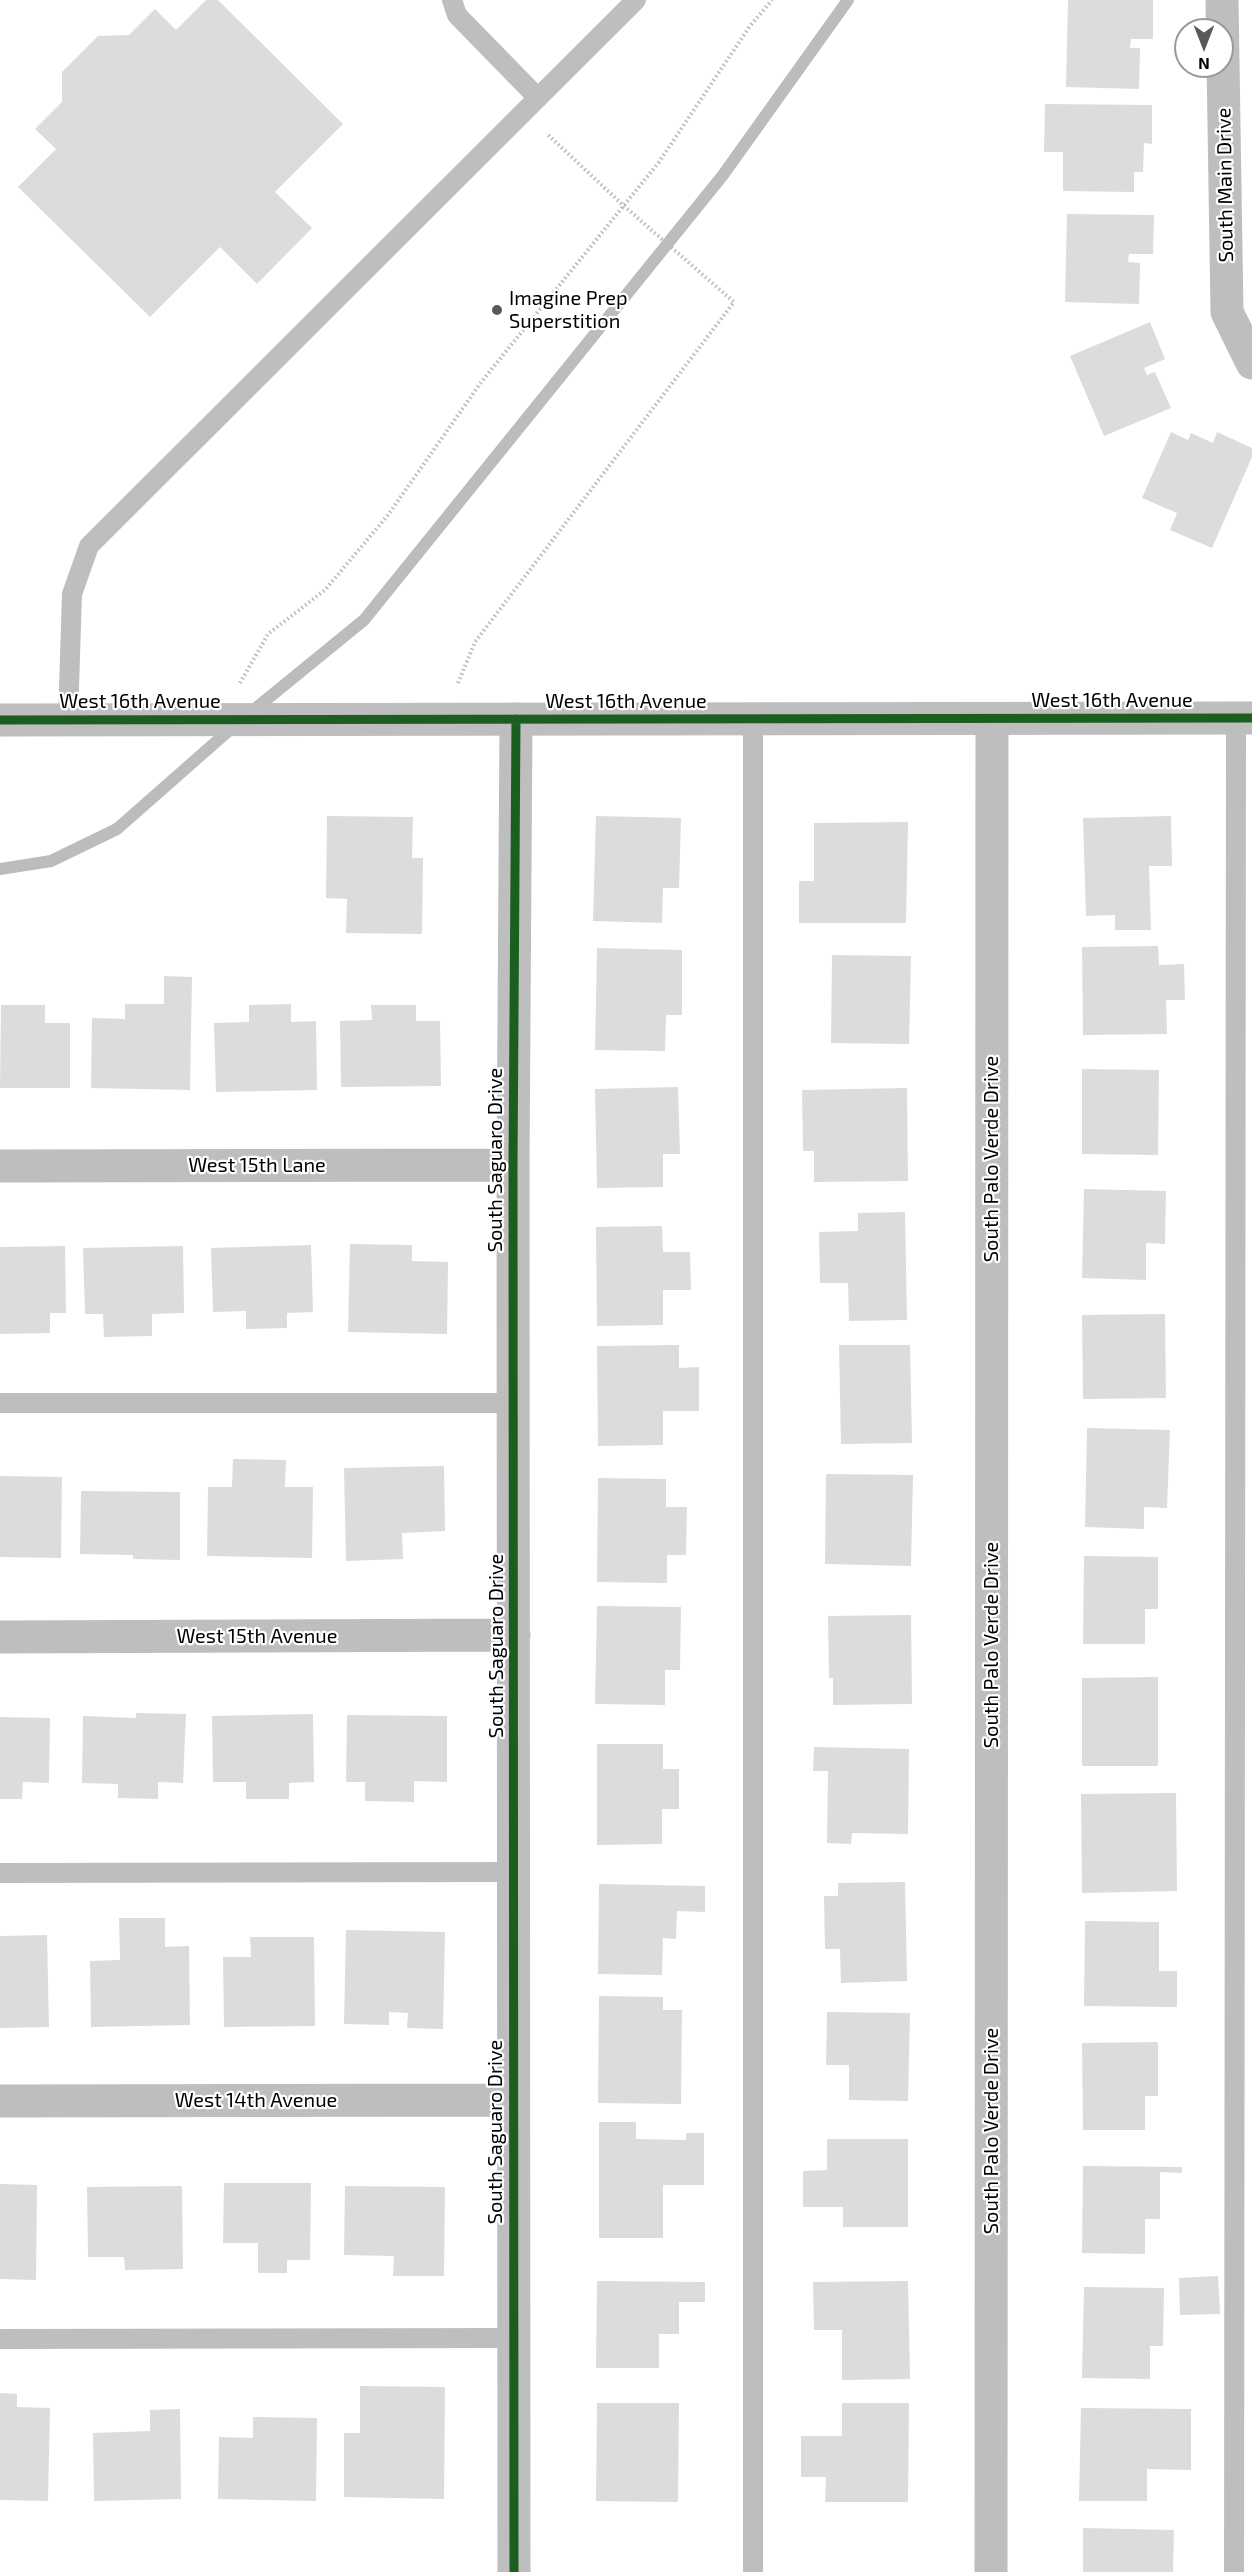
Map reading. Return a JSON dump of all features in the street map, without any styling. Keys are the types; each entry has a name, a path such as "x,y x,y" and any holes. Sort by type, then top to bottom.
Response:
{"street":[{"name":"South Main Drive","path":"1222,0 1227,312 1252,363"},
{"name":"West 16th Avenue","path":"0,720 1244,718"},
{"name":"South Saguaro Drive","path":"514,2572 513,1165 516,719"},
{"name":"South Palo Verde Drive","path":"991,2572 992,719"},
{"name":"West 15th Lane","path":"0,1166 513,1165"},
{"name":"West 15th Avenue","path":"0,1636 514,1635"},
{"name":"West 14th Avenue","path":"0,2101 513,2100"}],"lane":[{"path":"472,0 454,7 538,98"},
{"path":"68,719 72,594 89,546 636,0"},
{"path":"1234,2572 1244,718"},
{"path":"753,719 753,2572"},
{"path":"0,1403 514,1403"},
{"path":"0,1873 514,1872"},
{"path":"0,2340 514,2338"}],"path":[{"path":"219,719 268,634 325,590 381,524 482,381 659,162 750,26 772,0"},
{"path":"442,719 475,642 734,302 624,206 524,112"}],"building":[{"path":"206,0 218,0 343,124 275,192 312,228 257,284 220,247 150,317 18,187 56,149 35,129 62,102 62,72 98,36 129,35 155,9 176,30"},
{"path":"1068,0 1153,0 1153,39 1131,39 1130,48 1140,48 1139,89 1066,87"},
{"path":"1045,104 1152,105 1152,144 1144,143 1143,172 1134,172 1134,192 1063,191 1063,152 1044,152"},
{"path":"1067,214 1154,215 1153,254 1129,254 1128,262 1140,263 1139,304 1065,302"},
{"path":"1150,322 1165,359 1144,368 1147,375 1155,372 1171,408 1104,436 1070,356"},
{"path":"1171,432 1188,440 1191,433 1213,443 1217,432 1252,448 1252,457 1212,548 1170,530 1177,513 1142,498"},
{"path":"327,816 413,817 412,858 423,858 422,934 346,933 347,899 326,898"},
{"path":"596,816 681,818 679,888 663,888 662,923 593,921"},
{"path":"1171,816 1172,866 1149,866 1151,930 1115,930 1115,915 1086,916 1083,818"},
{"path":"908,822 906,923 799,923 799,881 814,881 814,823"},
{"path":"1158,946 1159,965 1184,964 1185,1000 1166,1000 1167,1034 1083,1035 1082,947"},
{"path":"597,948 682,950 682,1015 666,1015 665,1051 595,1050"},
{"path":"832,955 911,956 909,1044 831,1043"},
{"path":"164,976 192,977 190,1090 91,1088 92,1018 125,1019 125,1004 164,1004"},
{"path":"291,1004 291,1022 316,1021 317,1090 216,1092 214,1023 249,1022 249,1005"},
{"path":"1,1005 45,1005 45,1023 70,1023 70,1088 0,1088"},
{"path":"371,1005 416,1005 416,1021 440,1021 441,1086 341,1087 340,1021 372,1020"},
{"path":"1082,1069 1159,1070 1158,1155 1082,1154"},
{"path":"678,1087 680,1154 663,1154 663,1187 597,1188 595,1089"},
{"path":"907,1088 908,1181 814,1182 814,1151 803,1151 802,1090"},
{"path":"1084,1189 1166,1191 1165,1244 1146,1243 1146,1280 1082,1278"},
{"path":"905,1212 907,1320 849,1321 848,1283 820,1283 819,1232 858,1231 858,1213"},
{"path":"662,1226 663,1252 690,1252 691,1290 663,1290 663,1325 597,1326 596,1227"},
{"path":"350,1244 412,1245 412,1261 448,1262 447,1334 348,1332"},
{"path":"311,1245 313,1312 287,1313 287,1328 246,1329 246,1311 213,1312 211,1248"},
{"path":"65,1246 66,1313 50,1313 50,1333 0,1334 0,1247"},
{"path":"183,1246 184,1313 152,1314 152,1336 104,1337 103,1314 85,1314 83,1248"},
{"path":"1165,1314 1166,1398 1083,1399 1082,1315"},
{"path":"679,1345 679,1368 699,1367 699,1411 663,1411 663,1445 598,1446 597,1346"},
{"path":"839,1345 910,1345 912,1443 841,1444"},
{"path":"1087,1428 1170,1430 1167,1508 1144,1507 1144,1529 1085,1527"},
{"path":"233,1459 286,1460 285,1487 313,1487 312,1558 207,1556 208,1487 232,1487"},
{"path":"444,1466 445,1531 402,1533 403,1559 346,1561 344,1468"},
{"path":"826,1474 913,1475 911,1566 825,1564"},
{"path":"0,1476 62,1477 61,1558 0,1557"},
{"path":"598,1478 666,1479 666,1507 687,1507 686,1555 667,1555 667,1583 597,1582"},
{"path":"81,1491 180,1492 180,1560 133,1559 133,1555 80,1554"},
{"path":"1084,1556 1158,1557 1158,1609 1145,1609 1145,1644 1083,1644"},
{"path":"597,1606 681,1607 680,1670 665,1670 665,1705 595,1704"},
{"path":"911,1615 912,1704 833,1705 833,1678 829,1678 828,1616"},
{"path":"1158,1677 1158,1766 1082,1766 1082,1678"},
{"path":"136,1713 186,1714 183,1783 158,1782 158,1799 118,1798 118,1784 82,1783 83,1716 136,1718"},
{"path":"313,1714 314,1782 289,1783 289,1799 246,1799 246,1782 213,1782 212,1716"},
{"path":"347,1715 447,1716 447,1782 414,1781 414,1802 365,1801 365,1782 346,1782"},
{"path":"0,1717 50,1718 49,1783 23,1782 22,1799 0,1799"},
{"path":"597,1744 663,1744 663,1769 679,1769 679,1809 662,1809 662,1844 597,1845"},
{"path":"814,1747 909,1749 908,1834 852,1833 851,1844 827,1843 828,1771 813,1771"},
{"path":"1176,1793 1177,1891 1082,1893 1081,1794"},
{"path":"905,1882 907,1981 841,1983 840,1949 825,1949 824,1896 838,1896 838,1883"},
{"path":"599,1884 705,1886 705,1912 677,1911 676,1939 663,1938 662,1975 598,1974"},
{"path":"119,1918 165,1918 165,1947 189,1946 190,2025 91,2027 90,1961 120,1960"},
{"path":"1085,1921 1159,1922 1159,1971 1177,1971 1177,2007 1084,2006"},
{"path":"346,1930 445,1932 443,2029 407,2028 408,2013 389,2012 389,2025 344,2024"},
{"path":"47,1935 49,2027 0,2028 0,1936"},
{"path":"250,1937 314,1937 315,2026 224,2027 223,1957 251,1957"},
{"path":"599,1996 663,1997 663,2010 682,2010 681,2104 598,2103"},
{"path":"827,2012 910,2013 908,2101 849,2100 849,2065 826,2065"},
{"path":"1158,2042 1158,2096 1145,2096 1145,2130 1083,2130 1082,2043"},
{"path":"599,2122 636,2122 636,2139 686,2140 686,2133 704,2133 704,2185 663,2185 663,2238 599,2238"},
{"path":"827,2139 908,2139 908,2227 843,2227 843,2207 803,2207 803,2171 827,2170"},
{"path":"1083,2166 1182,2167 1182,2173 1160,2172 1160,2219 1145,2219 1145,2254 1082,2253"},
{"path":"224,2183 311,2183 310,2260 287,2260 287,2273 258,2273 258,2243 223,2243"},
{"path":"0,2184 37,2185 36,2280 0,2279"},
{"path":"182,2186 183,2269 125,2270 124,2257 88,2257 87,2187"},
{"path":"345,2186 445,2187 444,2276 393,2276 394,2256 344,2255"},
{"path":"1218,2276 1220,2314 1180,2315 1179,2278"},
{"path":"597,2281 705,2282 705,2302 679,2302 679,2334 659,2334 659,2368 596,2368"},
{"path":"908,2281 910,2379 842,2380 842,2330 814,2330 813,2282"},
{"path":"1084,2287 1164,2288 1163,2346 1150,2346 1150,2379 1082,2378"},
{"path":"360,2386 445,2387 444,2499 344,2497 344,2433 360,2433"},
{"path":"0,2393 17,2394 17,2407 50,2408 48,2501 0,2500"},
{"path":"597,2403 679,2403 678,2502 596,2501"},
{"path":"842,2403 909,2403 908,2502 825,2502 826,2477 801,2477 801,2436 842,2436"},
{"path":"1081,2408 1191,2409 1191,2470 1147,2469 1147,2501 1079,2501"},
{"path":"180,2409 181,2499 94,2501 93,2433 150,2431 150,2410"},
{"path":"253,2417 317,2418 316,2501 218,2499 219,2437 253,2438"},
{"path":"1083,2528 1174,2530 1173,2572 1083,2572"}],"waterway":[{"path":"250,713 364,620 723,175 848,0"},
{"path":"0,869 51,861 117,829 234,726"}],"cycle path":[{"path":"0,720 1252,718"},
{"path":"514,2572 513,1165 516,719"}],"place":[{"name":"Imagine Prep Superstition","path":"497,310"}]}
